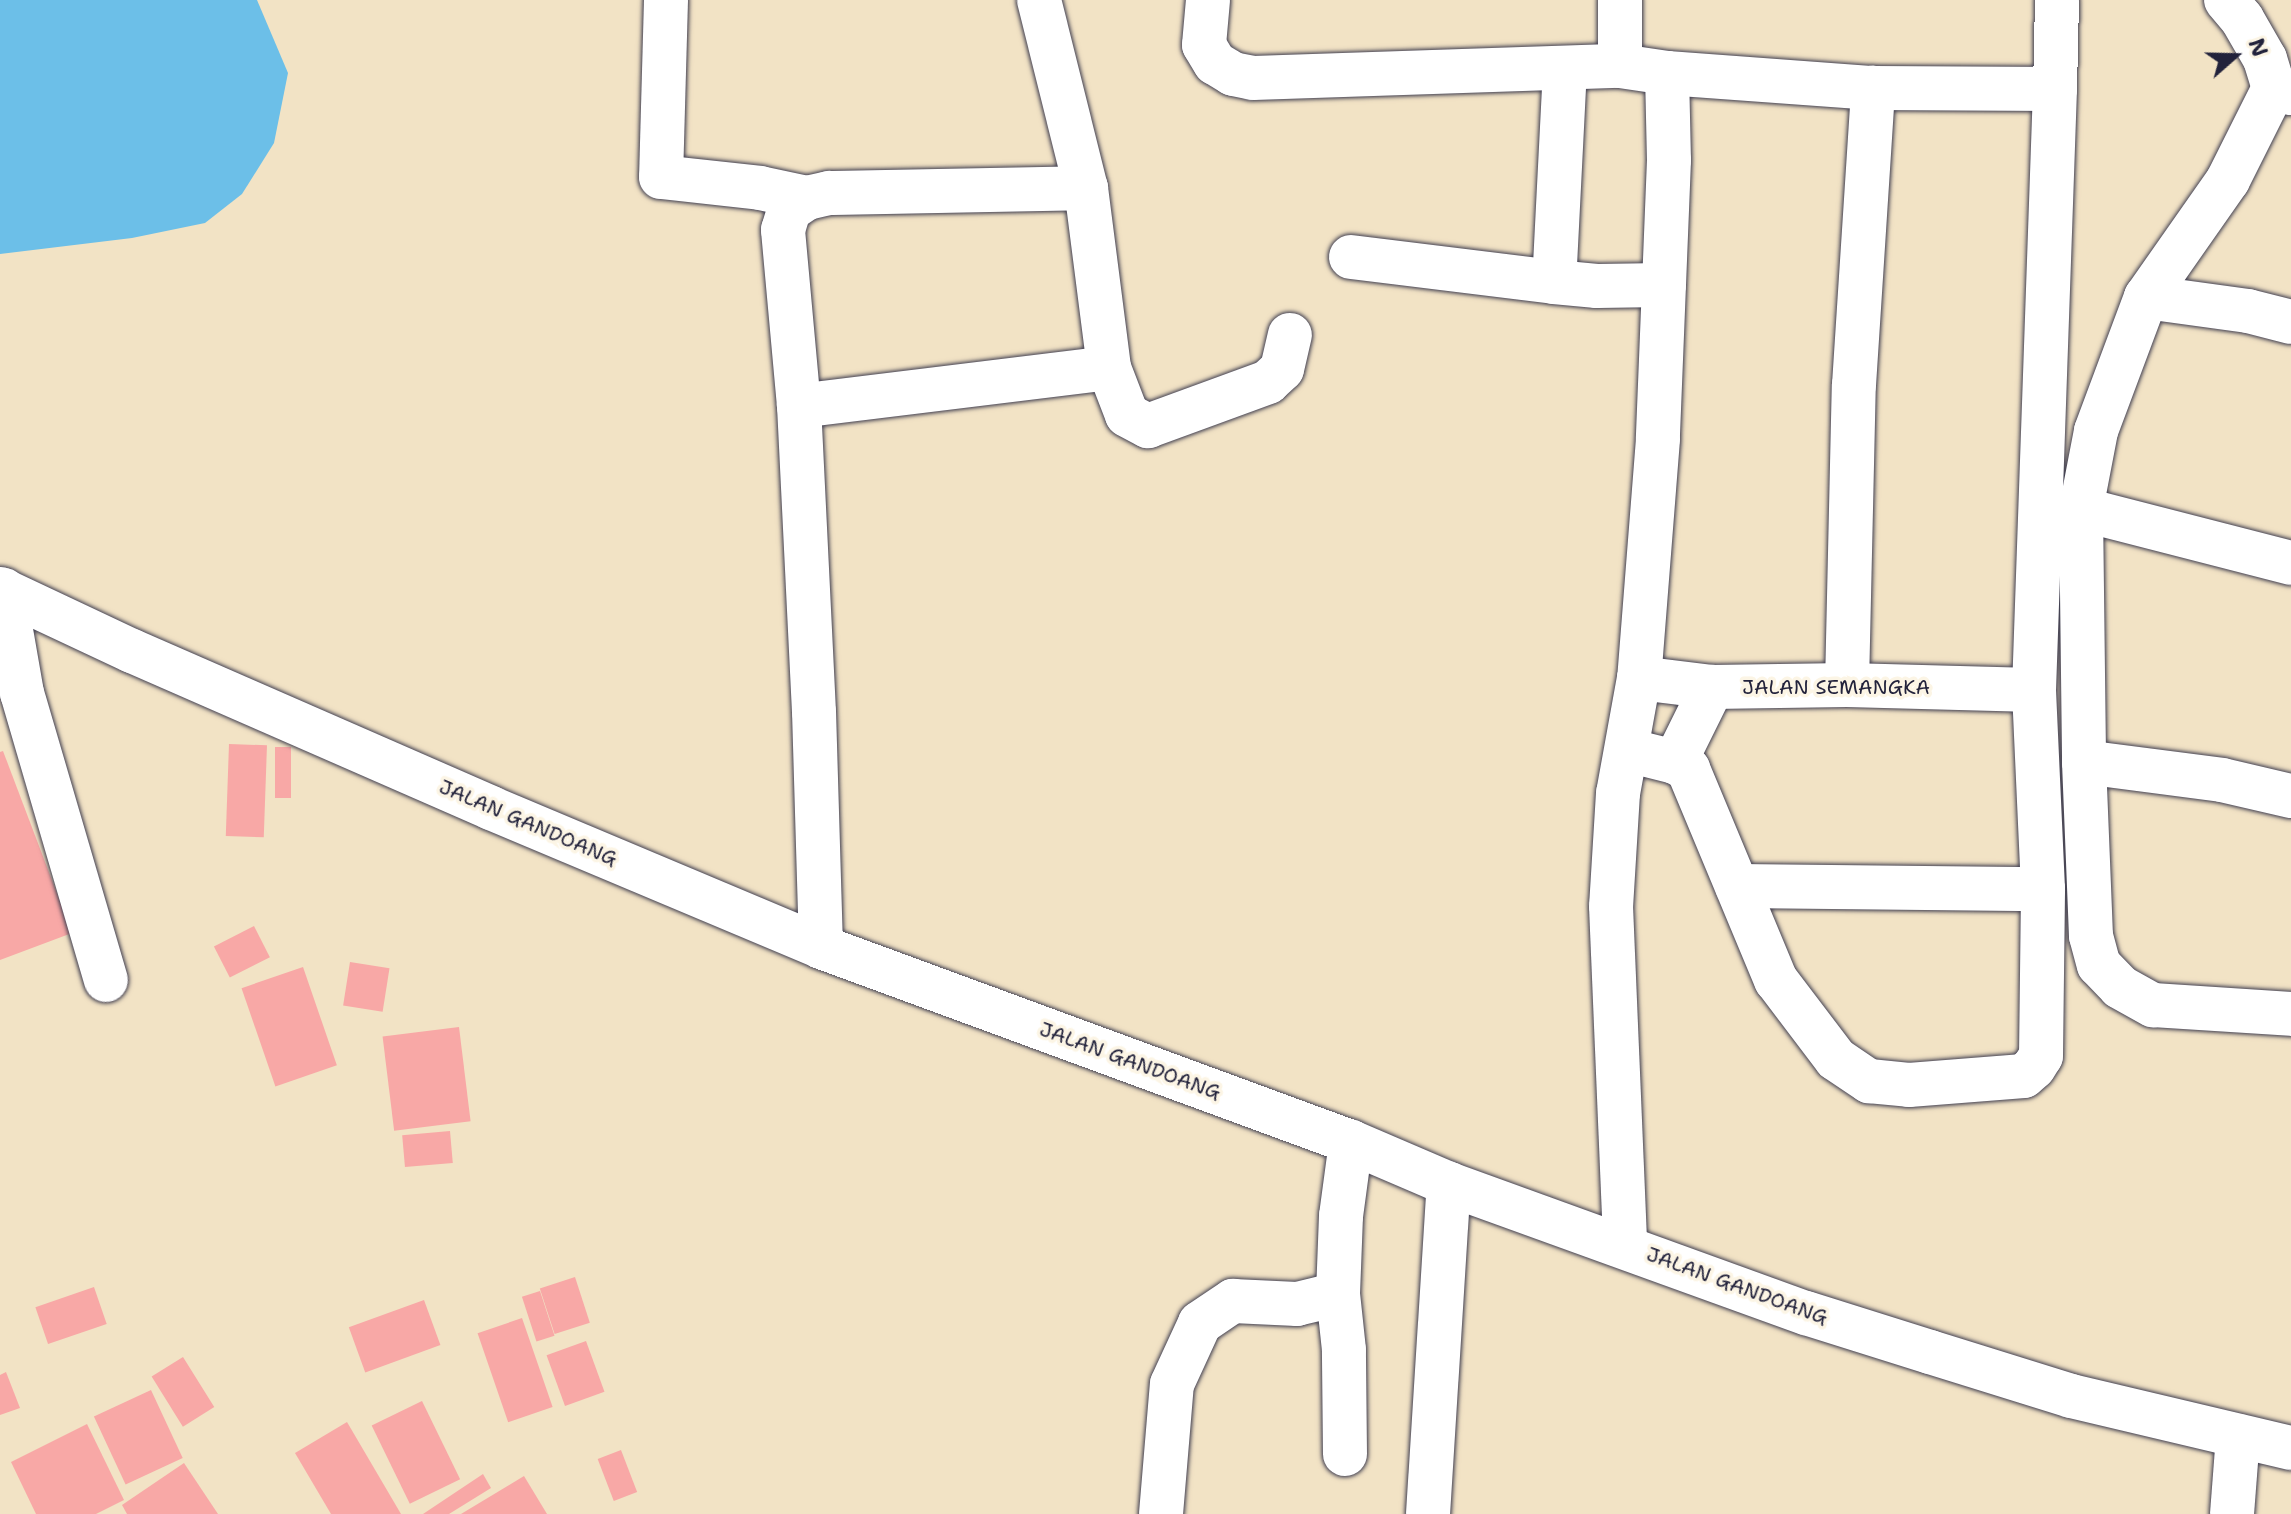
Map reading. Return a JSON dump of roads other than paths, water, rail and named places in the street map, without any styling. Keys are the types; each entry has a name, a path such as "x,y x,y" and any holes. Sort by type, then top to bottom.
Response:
{"street":[{"path":"666,0 661,177 760,188 807,198"},
{"path":"1039,0 1086,188 1109,368 1121,407 1127,415 1148,426 1268,382 1282,369 1290,335"},
{"path":"1208,0 1204,45 1215,63 1233,74 1253,78 1620,66 1667,73 1873,88 2055,89"},
{"path":"1620,0 1620,66"},
{"path":"1627,750 1675,762 1688,769 1776,980 1836,1059 1869,1081 1909,1085 2024,1076 2034,1067 2041,1056 2043,889 2034,690 2057,0"},
{"path":"2226,0 2242,19 2282,90 2228,180 2146,297 2096,431 2081,509 2084,762 2091,936 2099,965 2120,987 2153,1005 2291,1014"},
{"path":"1554,282 1565,68"},
{"path":"1625,1245 1611,906 1618,793 1639,678 1658,439 1669,160 1667,73"},
{"path":"1847,685 1854,385 1873,88"},
{"path":"821,947 814,712 799,406 783,230 789,210 807,198 829,193 1086,188"},
{"path":"1351,257 1597,286 1664,285"},
{"path":"2146,297 2248,311 2291,322"},
{"path":"799,406 1109,368"},
{"path":"2081,509 2291,563"},
{"path":"2,590 22,693 106,980"},
{"name":"JALAN GANDOANG","path":"2,590 132,651 462,796 821,947 1351,1142 1449,1184 1625,1245 1806,1313 2071,1396 2291,1448"},
{"name":"JALAN SEMANGKA","path":"1639,678 1712,687 1847,685 2034,690"},
{"path":"1675,762 1712,687"},
{"path":"2084,762 2222,780 2291,796"},
{"path":"1737,886 2043,889"},
{"path":"1345,1454 1344,1350 1338,1294 1341,1216 1351,1142"},
{"path":"1428,1514 1449,1184"},
{"path":"1161,1514 1172,1384 1200,1323 1233,1301 1297,1304 1338,1294"},
{"path":"2232,1514 2238,1436"}],"water":[{"path":"0,0 257,0 288,73 274,143 242,194 205,223 132,238 0,254"}]}
